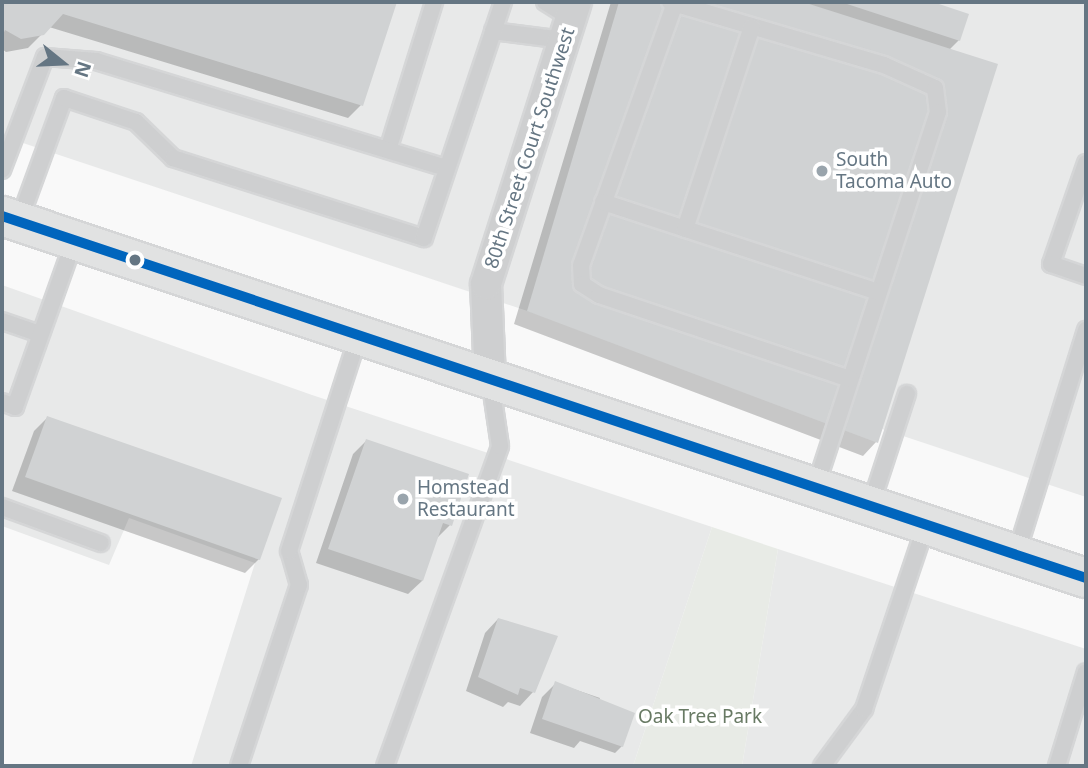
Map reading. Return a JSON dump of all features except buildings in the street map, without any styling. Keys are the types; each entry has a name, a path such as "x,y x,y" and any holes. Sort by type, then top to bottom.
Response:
{"main road":[{"path":"10,219 1086,578"}],"street":[{"name":"80th Street Court Southwest","path":"489,379 486,284 570,20"}],"lane":[{"path":"388,150 434,2"},
{"path":"10,219 64,99 136,122 173,158 424,238 503,2"},
{"path":"545,2 570,20"},
{"path":"815,488 938,112 935,88 884,65 672,2 581,265 585,289 850,379"},
{"path":"493,31 570,20"},
{"path":"685,229 752,27"},
{"path":"2,170 45,57 96,61 446,169"},
{"path":"1086,163 1051,264 1086,276"},
{"path":"604,202 879,292"},
{"path":"2,402 15,407 74,241"},
{"path":"2,321 40,334"},
{"path":"1016,555 1086,330"},
{"path":"239,766 299,585 289,551 358,337"},
{"path":"385,766 500,446 489,379"},
{"path":"870,506 907,394"},
{"path":"2,507 101,543"},
{"path":"822,766 864,709 926,525"},
{"path":"1057,766 1086,672"}],"shaded area":[{"path":"2,2 1086,2 1086,497 2,136"},
{"path":"2,285 312,395 712,527 633,766 191,766 255,563 129,518 109,565 2,526"},
{"path":"778,549 1086,649 1086,766 742,766"}],"green space":[{"name":"Oak Tree Park","path":"712,527 778,549 742,766 633,766"}],"transit line":[{"path":"2,216 1086,578"}],"place":[{"name":"South Tacoma Auto","path":"822,171"},
{"name":"Homstead Restaurant","path":"403,499"}]}
